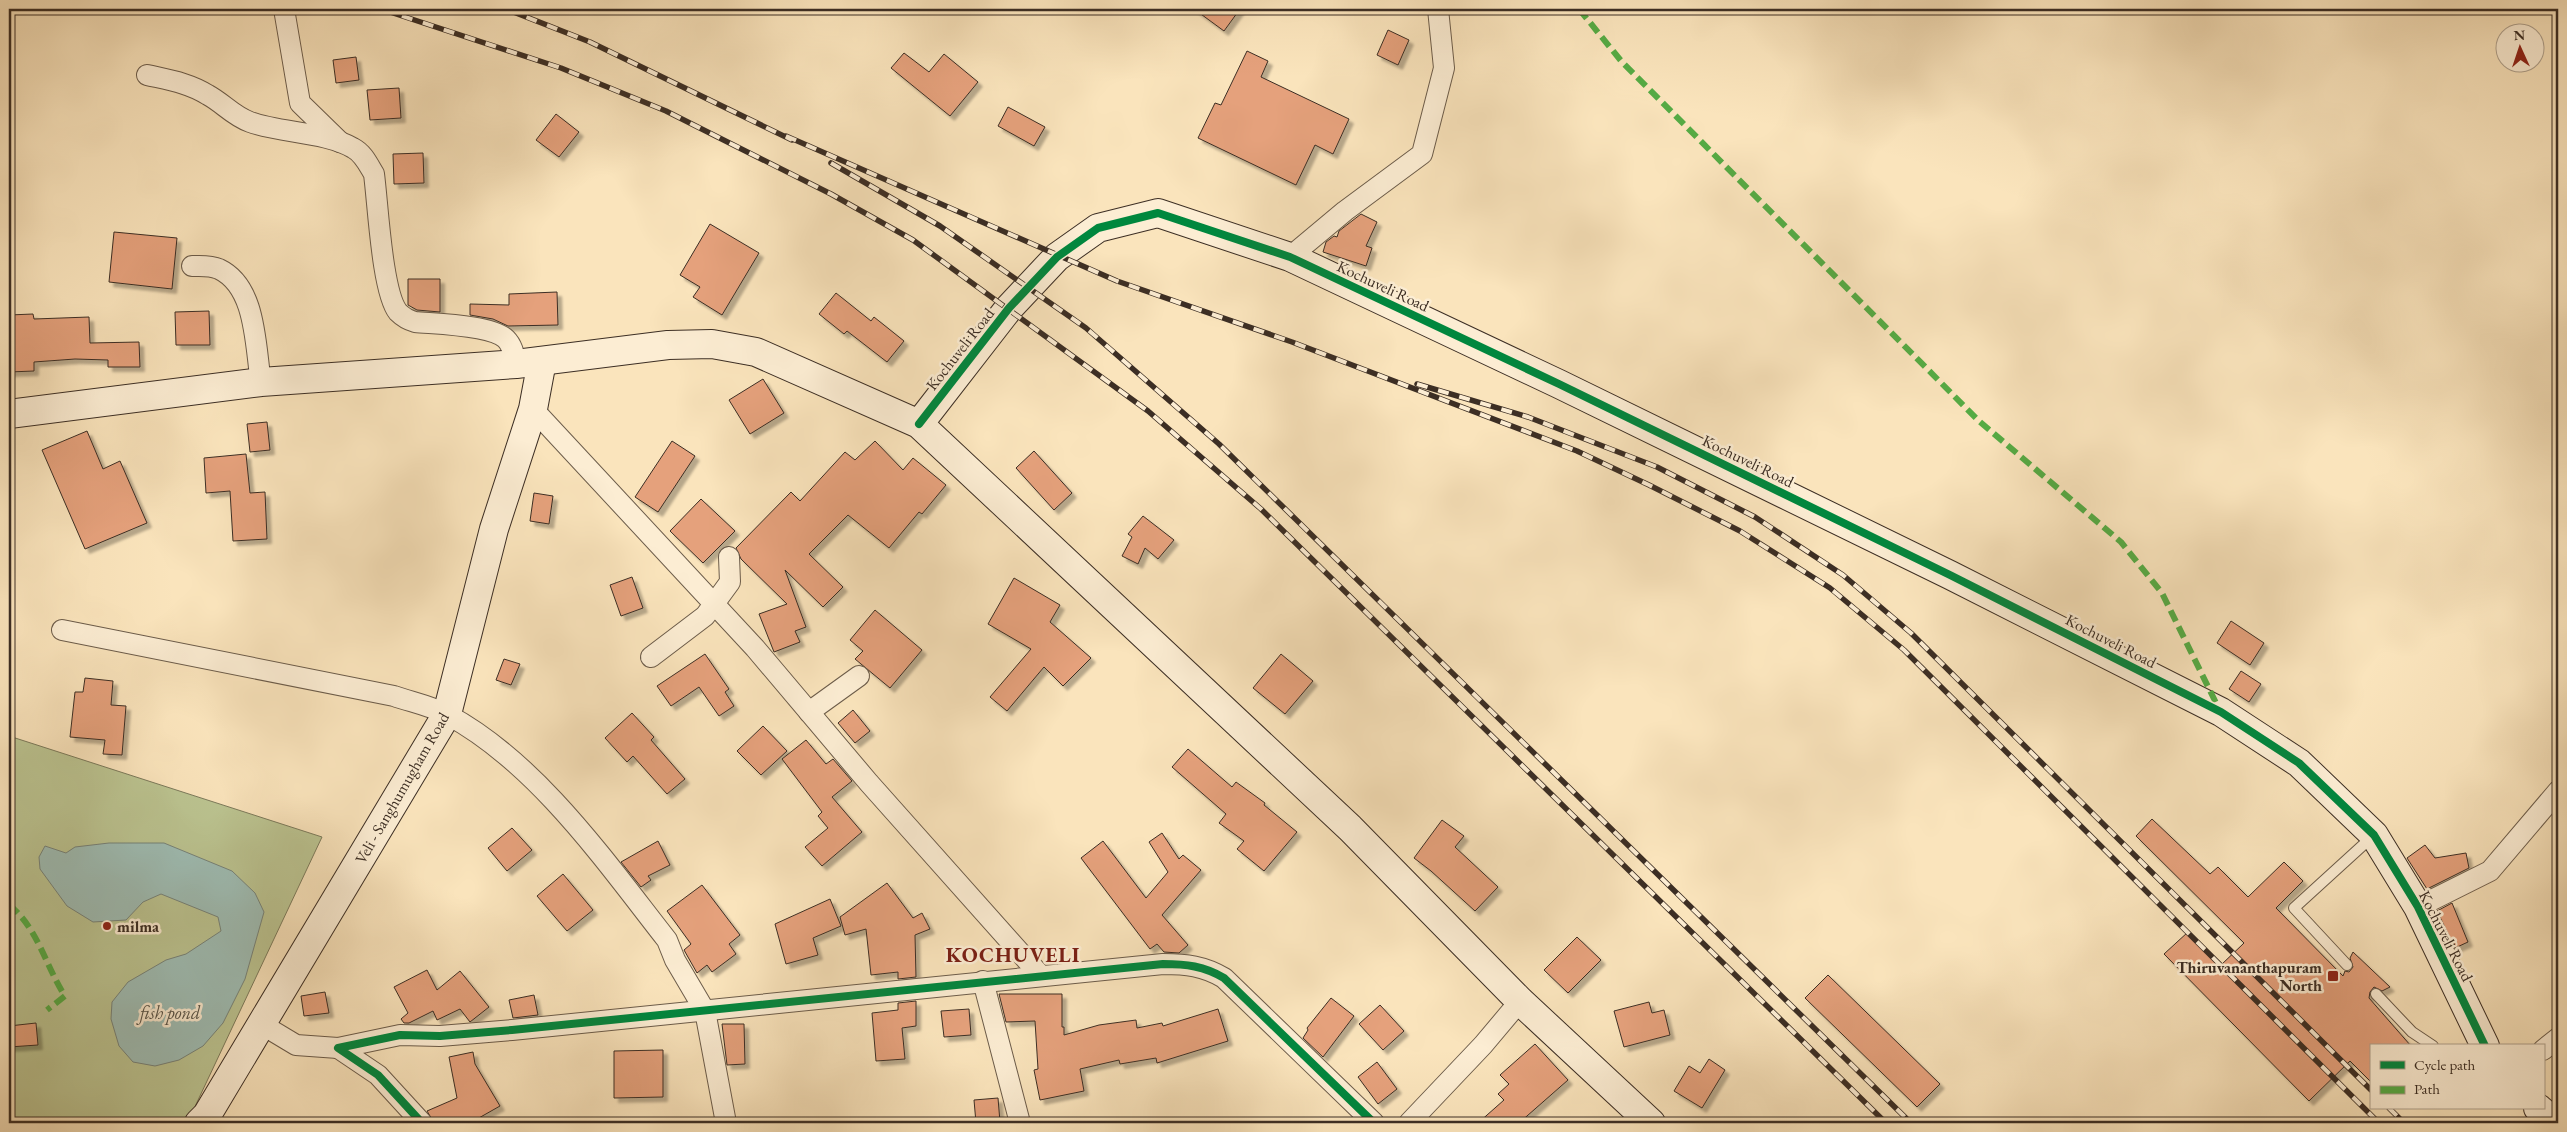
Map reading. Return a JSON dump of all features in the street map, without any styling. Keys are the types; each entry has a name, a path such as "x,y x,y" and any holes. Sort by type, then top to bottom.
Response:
{"main road":[{"name":"Kochuveli Road","path":"919,424 1009,308 1058,257 1098,228 1158,212 1290,257 1559,384 1950,574 2221,712 2299,762 2374,836 2418,907 2483,1044"},
{"path":"9,414 261,382 529,363 668,345 712,344 756,352 919,424 1350,828 1520,1001 1651,1123"},
{"name":"Veli - Sanghumugham Road","path":"199,1123 207,1115 447,714 494,529 533,409 529,363"}],"street":[{"path":"284,9 300,103 340,142"},
{"path":"1290,257 1345,212 1422,154 1444,68 1438,9"},
{"path":"147,75 187,83 211,96 227,110 248,121 273,129 340,142 354,148 366,159 374,174 387,284 398,311 405,318 415,322 488,331 501,335 529,363"},
{"path":"192,266 209,266 220,269 233,280 245,296 250,314 261,382"},
{"path":"533,409 714,604 869,783 1041,976"},
{"path":"652,657 705,616 730,582 729,558"},
{"path":"62,630 394,696 447,714 501,749 545,792 667,940 675,960 705,1011 726,1123"},
{"path":"809,712 859,676"},
{"path":"2418,907 2490,871 2558,791"},
{"path":"261,1024 296,1045 338,1048 400,1035 440,1036 512,1030 1163,964 1186,964 1209,969 1242,993 1374,1123"},
{"path":"983,982 1020,1123"},
{"path":"1409,1123 1484,1045 1520,1001"},
{"path":"2544,1049 2558,1038"},
{"path":"338,1048 378,1075 422,1123"}],"lane":[{"path":"2347,965 2294,908 2374,836"},
{"path":"2376,994 2412,1032 2430,1044"}],"green space":[{"path":"9,736 322,837 191,1115 179,1123 9,1123"}],"water":[{"name":"fish pond","path":"109,843 164,843 232,871 255,893 264,912 245,979 223,1023 203,1046 179,1060 155,1066 133,1062 119,1046 111,1019 112,1002 128,982 166,960 186,954 221,931 218,917 161,894 143,902 126,920 93,922 67,906 40,869 39,857 45,846 66,853 75,847"}],"building":[{"path":"1194,9 1240,9 1224,31"},
{"path":"1388,30 1409,40 1398,65 1377,55"},
{"path":"1247,51 1268,61 1261,77 1349,119 1333,154 1315,145 1296,185 1198,138 1215,103 1221,105"},
{"path":"904,53 929,72 944,54 978,82 950,116 891,68"},
{"path":"356,57 359,80 336,83 333,60"},
{"path":"399,88 401,118 370,120 367,90"},
{"path":"1008,107 1045,127 1034,146 998,126"},
{"path":"556,114 579,132 559,157 536,140"},
{"path":"423,153 424,183 394,184 393,154"},
{"path":"1361,214 1377,222 1366,246 1372,248 1366,266 1323,252 1326,242 1334,236 1337,237 1339,231"},
{"path":"710,224 759,253 722,315 693,297 700,287 680,275"},
{"path":"114,232 177,238 172,289 109,282"},
{"path":"408,279 440,279 440,312 417,310 408,305"},
{"path":"557,292 558,325 508,326 493,319 470,315 470,304 509,305 509,294"},
{"path":"836,293 871,321 874,317 904,341 887,362 847,331 844,334 819,314"},
{"path":"209,311 210,345 176,345 175,312"},
{"path":"33,314 34,319 89,317 90,343 139,342 140,367 108,367 108,360 75,359 34,362 34,371 9,372 9,315"},
{"path":"763,379 784,413 750,434 729,400"},
{"path":"267,422 270,450 250,452 247,424"},
{"path":"87,431 103,469 120,461 147,523 85,549 42,450"},
{"path":"672,441 695,456 658,512 635,497"},
{"path":"875,441 903,470 913,458 946,485 922,514 919,512 889,548 848,515 809,554 843,587 823,607 785,570 806,627 795,631 800,642 774,652 759,614 787,604 741,559 736,548 791,492 800,501 845,452 855,460"},
{"path":"1034,451 1072,493 1054,510 1016,468"},
{"path":"246,454 250,493 265,492 267,539 233,541 230,491 206,493 204,458"},
{"path":"534,493 553,496 549,524 530,521"},
{"path":"701,499 735,531 703,563 670,531"},
{"path":"1143,516 1174,540 1158,559 1145,548 1138,564 1122,556 1132,537 1128,534"},
{"path":"632,577 643,608 621,616 610,585"},
{"path":"1014,578 1060,605 1050,622 1091,658 1063,686 1044,667 1007,711 990,697 1031,649 988,624"},
{"path":"875,610 922,650 890,688 855,659 863,651 850,640"},
{"path":"2231,621 2264,643 2250,665 2217,643"},
{"path":"705,654 729,689 725,692 734,706 719,716 699,687 671,706 657,686"},
{"path":"1281,654 1313,681 1285,714 1253,688"},
{"path":"504,659 520,664 511,685 496,680"},
{"path":"2241,671 2261,684 2249,702 2229,689"},
{"path":"85,678 113,681 111,705 126,706 122,755 103,754 105,740 70,737 75,692 83,692"},
{"path":"853,710 870,731 855,743 838,723"},
{"path":"632,713 654,737 651,740 685,779 667,794 633,756 627,762 605,738"},
{"path":"763,726 787,751 761,775 737,751"},
{"path":"806,740 826,764 833,759 852,781 832,797 862,832 822,866 805,847 828,828 818,816 822,812 782,759"},
{"path":"1188,749 1232,787 1236,782 1265,803 1264,805 1297,832 1264,871 1237,849 1244,841 1219,823 1226,814 1172,767"},
{"path":"2152,819 2210,874 2218,867 2248,897 2284,862 2303,881 2276,908 2343,976 2345,971 2349,972 2353,967 2350,958 2353,952 2390,987 2382,991 2374,987 2370,992 2369,998 2409,1044 2370,1044 2370,1081 2350,1061 2309,1101 2164,954 2188,932 2221,965 2244,943 2136,836"},
{"path":"1442,820 1464,836 1455,847 1498,887 1475,911 1414,858"},
{"path":"512,828 532,850 507,871 488,848"},
{"path":"1162,833 1179,859 1183,855 1201,870 1162,915 1188,945 1179,953 1164,952 1157,944 1150,949 1081,858 1103,841 1146,898 1168,872 1149,842"},
{"path":"658,841 670,865 648,876 651,880 641,887 621,862"},
{"path":"2425,845 2435,858 2466,853 2469,868 2427,889 2407,858"},
{"path":"563,874 593,910 567,931 537,896"},
{"path":"887,883 913,918 922,913 930,929 915,935 916,977 898,979 898,972 871,975 866,929 845,935 840,917"},
{"path":"702,885 740,935 729,944 736,954 712,972 707,965 697,973 684,950 691,944 667,911"},
{"path":"830,899 841,926 813,938 818,955 786,964 775,924"},
{"path":"2452,903 2468,942 2455,948 2437,911"},
{"path":"1577,937 1601,960 1568,993 1544,970"},
{"path":"427,970 437,990 460,971 489,1007 470,1022 460,1009 437,1020 433,1011 409,1023 404,1023 401,1019 408,1013 394,987"},
{"path":"1828,975 1940,1084 1917,1107 1805,998"},
{"path":"325,992 329,1013 304,1016 301,996"},
{"path":"999,994 1062,994 1062,1027 1064,1027 1064,1035 1099,1025 1136,1020 1137,1028 1162,1023 1163,1026 1218,1009 1228,1041 1157,1063 1156,1058 1120,1064 1119,1060 1080,1069 1084,1091 1040,1100 1034,1070 1038,1069 1035,1021 1006,1022"},
{"path":"534,995 538,1015 513,1018 509,1000"},
{"path":"1331,998 1354,1016 1323,1057 1303,1038 1308,1030 1307,1028"},
{"path":"916,1001 916,1026 902,1028 905,1059 876,1061 872,1013 898,1010 898,1003"},
{"path":"1649,1002 1652,1013 1664,1010 1670,1035 1624,1047 1614,1011"},
{"path":"1380,1005 1404,1031 1383,1050 1359,1024"},
{"path":"969,1009 971,1035 944,1037 941,1011"},
{"path":"36,1023 38,1045 9,1047 9,1026"},
{"path":"722,1024 744,1024 745,1064 727,1065"},
{"path":"1535,1044 1568,1080 1519,1123 1478,1123 1504,1100 1498,1094 1509,1084 1500,1075"},
{"path":"663,1050 663,1097 614,1098 614,1051"},
{"path":"473,1052 475,1064 500,1106 470,1123 434,1123 427,1111 457,1098 449,1057"},
{"path":"1709,1059 1725,1070 1702,1108 1674,1091 1689,1066 1700,1073"},
{"path":"1377,1062 1397,1089 1378,1104 1358,1077"},
{"path":"998,1098 1000,1122 976,1123 974,1100"}],"railway":[{"path":"381,9 561,68 666,111 831,194 913,240 1148,411 1261,509 1886,1123"},
{"path":"506,9 590,42 792,140"},
{"path":"786,136 1117,281 1292,342 1577,451 1740,531 1830,588 1904,650 2379,1123"},
{"path":"831,163 940,226 1086,328 1219,444 1911,1123"},
{"path":"1417,384 1528,417 1657,467 1755,517 1843,575 1911,633 2370,1089"},
{"path":"2391,1110 2404,1123"}],"marked path":[{"path":"1579,9 1622,62 1979,421 2121,542 2162,593 2220,711"},
{"path":"9,905 19,914 34,935 65,996 47,1010"}],"cycle path":[{"path":"919,424 1009,308 1057,257 1098,228 1158,213 1290,257 1559,384 1950,575 2221,712 2299,763 2374,835 2418,907 2484,1044"},
{"path":"422,1123 378,1075 338,1048 400,1035 440,1036 512,1030 1163,964 1195,966 1224,978 1374,1123"}],"place":[{"name":"milma","path":"107,926"},
{"name":"Thiruvananthapuram North","path":"2333,976"}],"district":[{"name":"KOCHUVELI","path":"1013,954"}]}
